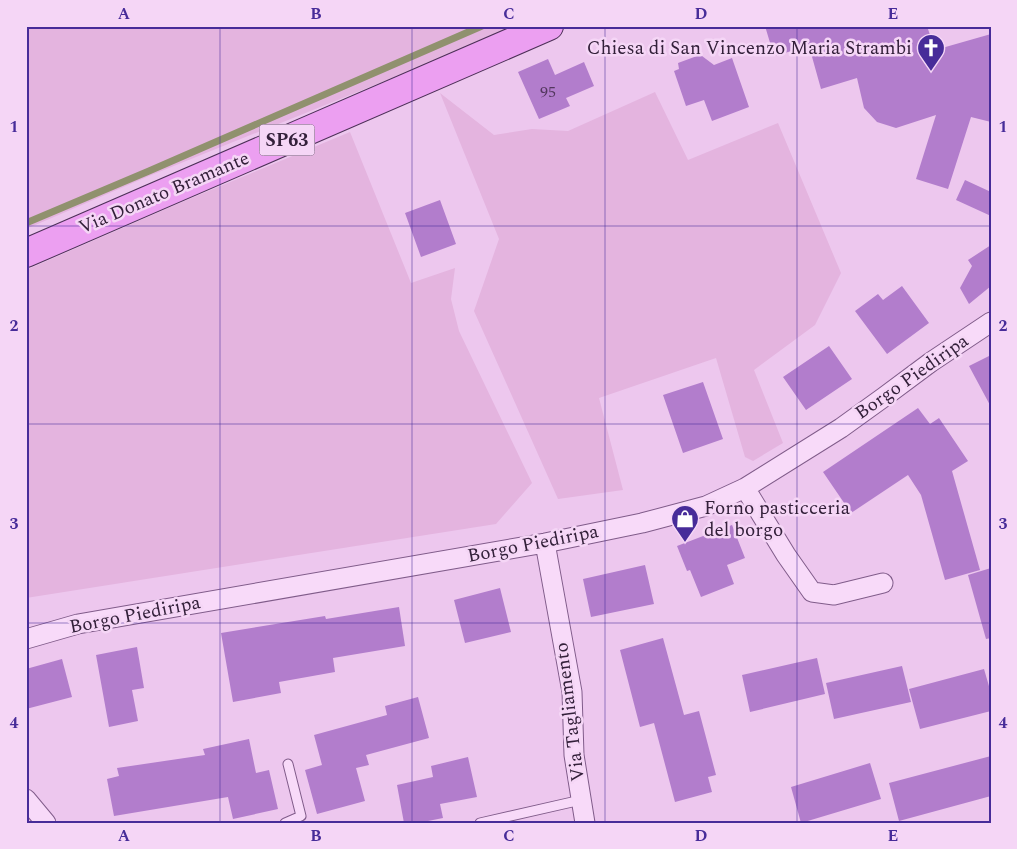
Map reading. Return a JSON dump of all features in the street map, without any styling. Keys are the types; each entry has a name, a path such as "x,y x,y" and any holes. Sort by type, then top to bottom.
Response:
{"main road":[{"name":"Via Donato Bramante","path":"26,253 548,26"}],"street":[{"name":"Borgo Piediripa","path":"26,639 78,624 545,543 642,523 706,506 745,488 841,428 931,362 991,322"},
{"path":"745,488 786,555 812,592 834,595 883,583"},
{"name":"Via Tagliamento","path":"545,543 572,692 574,755 585,823"},
{"path":"26,799 46,823"}],"lane":[{"path":"284,823 301,816 288,764"},
{"path":"480,823 581,800"}],"shaded area":[{"path":"26,26 515,26 516,28 149,176 26,229"},
{"path":"655,92 688,160 778,123 841,273 815,325 754,370 783,443 753,461 745,457 716,358 599,398 623,490 558,499 474,311 499,239 440,93 494,135 532,129 568,131"},
{"path":"350,132 411,283 455,268 451,299 459,331 532,483 496,524 26,598 26,270"}],"building":[{"path":"765,26 927,26 935,50 991,34 991,122 971,117 948,189 916,179 936,115 896,128 877,122 864,108 857,78 821,89 809,46 774,56"},
{"path":"702,56 714,65 732,58 749,107 712,121 704,100 686,106 674,71 679,69 678,63"},
{"path":"548,59 555,75 584,62 594,86 566,98 570,106 539,119 518,72"},
{"path":"965,180 991,192 991,216 956,200"},
{"path":"440,200 456,244 421,257 405,213"},
{"path":"991,245 991,286 969,304 960,288 972,266 968,260"},
{"path":"902,286 929,323 887,354 855,311 878,294 883,300"},
{"path":"829,346 852,379 806,410 783,377"},
{"path":"991,355 991,407 969,366"},
{"path":"703,382 723,439 683,453 663,395"},
{"path":"918,408 930,424 939,418 968,461 952,471 980,570 945,580 921,495 908,475 851,513 823,472"},
{"path":"732,525 745,558 727,565 734,584 701,597 690,570 687,571 677,546"},
{"path":"645,565 654,604 591,617 583,579"},
{"path":"991,568 991,638 986,639 968,575"},
{"path":"500,588 511,632 465,643 454,600"},
{"path":"399,607 405,646 333,658 335,672 279,682 281,693 233,702 221,633 325,616 326,619"},
{"path":"663,638 684,715 699,711 716,775 708,777 712,792 675,802 654,723 640,727 620,650"},
{"path":"137,647 144,688 132,690 138,721 109,727 96,655"},
{"path":"817,658 825,694 750,712 742,675"},
{"path":"62,659 72,697 26,709 26,669"},
{"path":"902,666 911,702 834,719 826,683"},
{"path":"984,669 991,693 991,711 920,729 909,689"},
{"path":"418,697 429,738 366,755 369,765 356,768 365,801 317,814 305,770 322,765 314,735 387,715 385,706"},
{"path":"249,739 256,773 269,770 278,809 233,819 228,797 114,816 107,779 119,776 117,768 205,755 203,749"},
{"path":"991,756 991,796 899,821 889,783"},
{"path":"468,757 477,797 440,804 443,818 418,823 404,823 397,785 433,777 431,766"},
{"path":"870,763 881,799 801,823 791,787"}],"waterway":[{"path":"26,223 482,26"}],"place":[{"name":"Chiesa di San Vincenzo Maria Strambi","path":"931,72"},
{"name":"Forno pasticceria del borgo","path":"685,543"}]}
